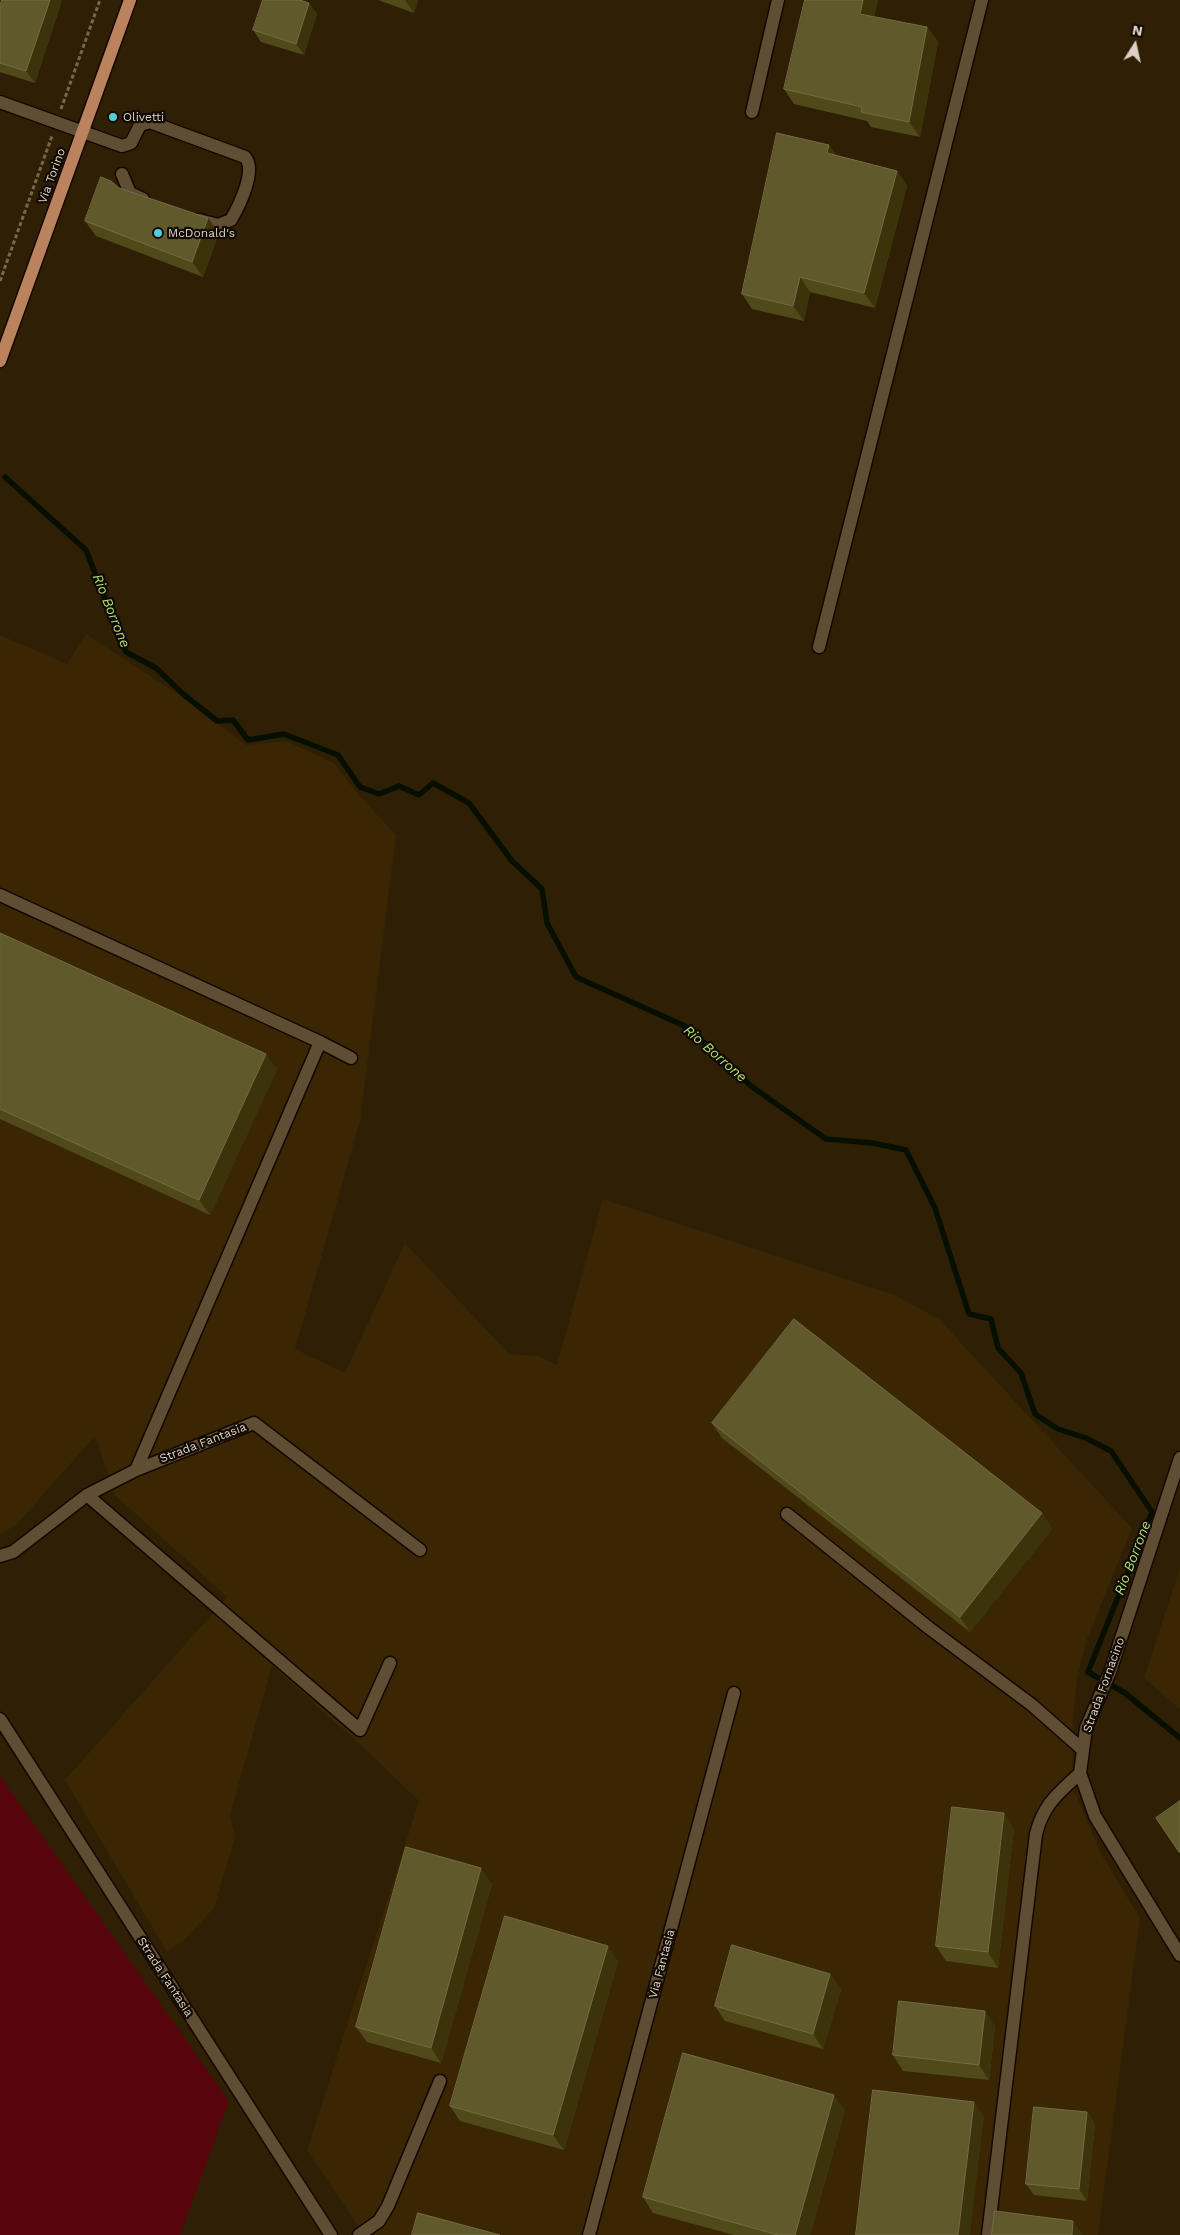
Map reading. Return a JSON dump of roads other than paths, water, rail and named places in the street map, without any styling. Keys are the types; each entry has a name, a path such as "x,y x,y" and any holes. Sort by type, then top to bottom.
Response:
{"main road":[{"name":"Via Torino","path":"0,361 130,0"}],"street":[{"path":"752,112 778,0"},
{"path":"819,647 982,0"},
{"path":"0,102 125,146 134,140 140,126 150,122 245,157 250,164 250,176 231,220 218,226 189,216"},
{"path":"122,174 130,193 153,203"},
{"path":"0,894 351,1058"},
{"path":"136,1470 320,1042"},
{"name":"Strada Fantasia","path":"0,1556 13,1552 87,1495 136,1470 254,1423 420,1550"},
{"name":"Strada Fornacino","path":"1180,1458 1110,1672 1086,1728 1080,1773 1095,1816 1180,1955"},
{"path":"87,1495 360,1730 390,1663"},
{"path":"787,1514 929,1628 1032,1705 1083,1750"},
{"name":"Via Fantasia","path":"589,2235 734,1693"},
{"name":"Strada Fantasia","path":"0,1719 331,2235"},
{"path":"988,2235 1036,1834 1040,1818 1048,1804 1080,1773"},
{"path":"359,2235 379,2221 388,2206 440,2081"}],"waterway":[{"name":"Rio Borrone","path":"5,477 86,550 126,652 156,668 183,694 217,721 233,720 248,740 284,734 338,755 360,787 379,794 399,786 419,795 433,783 469,803 512,861 542,889 547,923 576,977 687,1027 751,1086 826,1139 873,1143 906,1150 935,1208 969,1314 991,1319 998,1348 1021,1373 1035,1414 1058,1429 1086,1438 1111,1451 1152,1512 1088,1672 1125,1693 1180,1738"}],"place":[{"name":"Olivetti","path":"113,117"},
{"name":"McDonald's","path":"158,233"}]}
